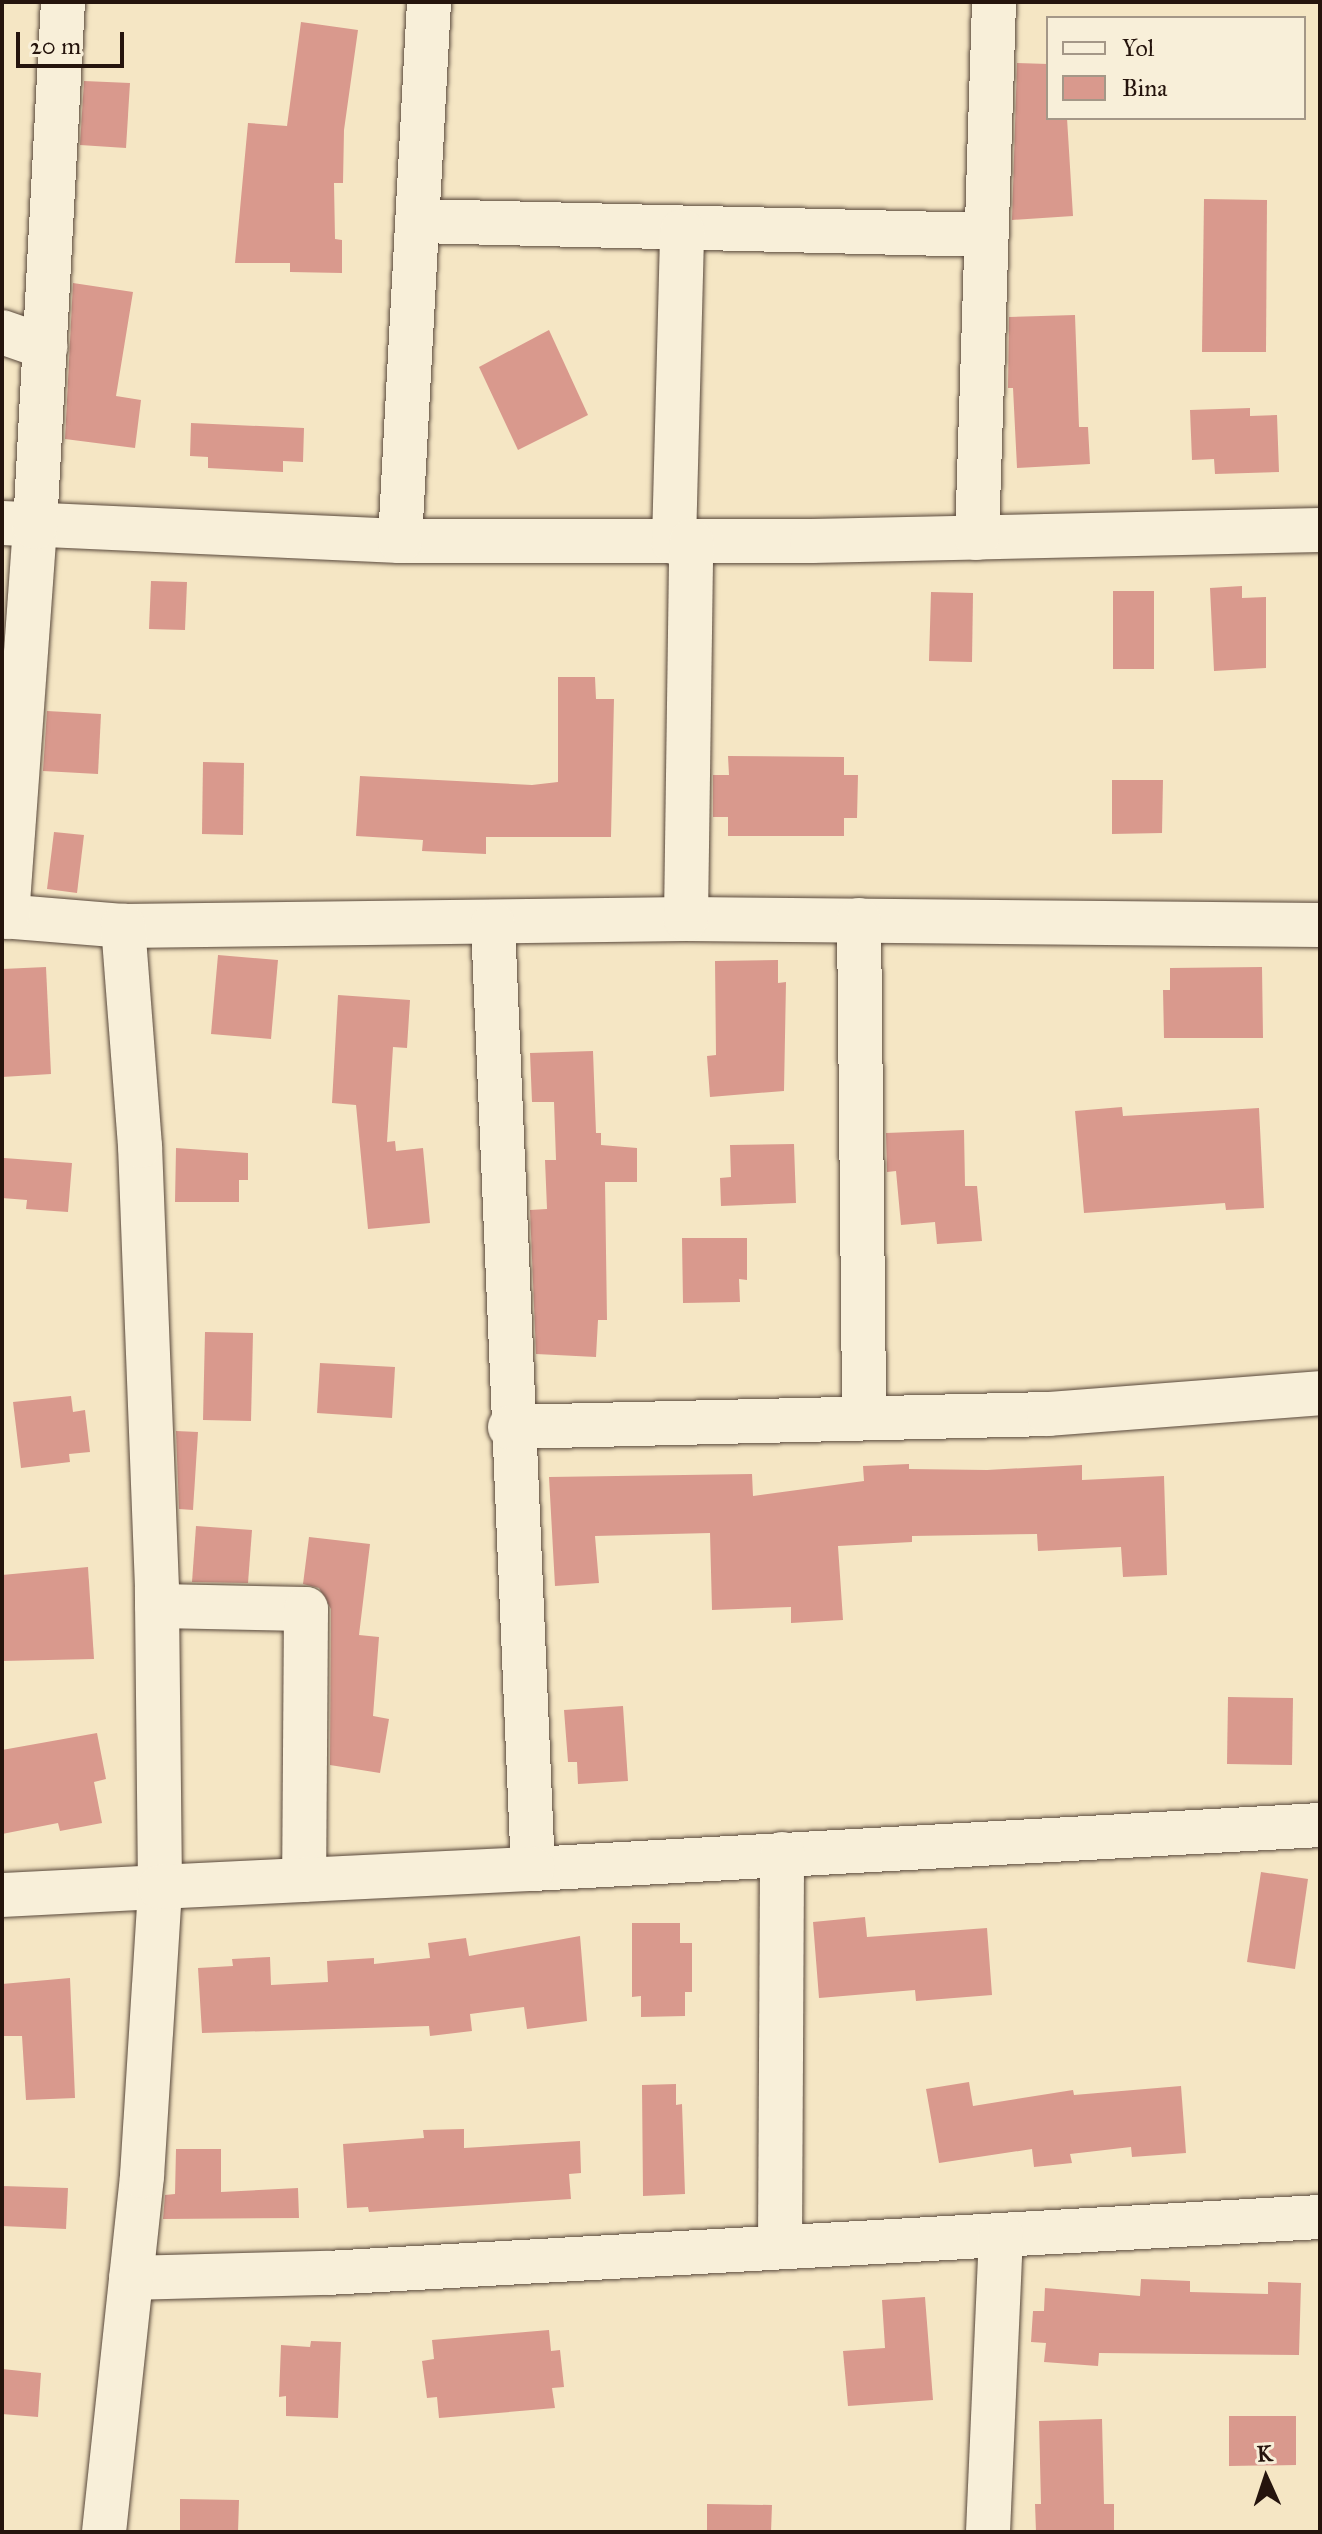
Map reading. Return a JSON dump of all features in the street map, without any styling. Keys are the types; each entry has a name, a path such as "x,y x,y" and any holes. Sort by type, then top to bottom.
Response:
{"street":[{"path":"63,2 45,347 18,525 4,916 123,926 493,924 686,919 1320,925"},
{"path":"400,541 429,2"},
{"path":"977,538 994,2"},
{"path":"418,221 682,231 986,235"},
{"path":"682,231 686,919"},
{"path":"2,332 45,347"},
{"path":"18,525 400,541 977,538 1320,530"},
{"path":"859,920 864,1416"},
{"path":"493,924 510,1427 533,1869"},
{"path":"104,2532 131,2278 160,1887 157,1606 140,1146 123,926"},
{"path":"510,1427 864,1416 1049,1414 1320,1393"},
{"path":"157,1606 306,1609 304,1880"},
{"path":"2,1895 1320,1825"},
{"path":"780,2247 782,1854"},
{"path":"131,2278 327,2273 1320,2217"},
{"path":"988,2532 1001,2235"}],"building":[{"path":"301,22 358,30 344,130 343,183 334,183 335,239 342,240 342,273 290,272 290,263 235,263 248,123 287,126"},
{"path":"1017,63 1046,64 1046,120 1067,120 1073,216 1012,220"},
{"path":"84,81 130,83 126,148 80,145"},
{"path":"1204,199 1267,200 1266,352 1202,352"},
{"path":"73,283 133,292 116,396 141,400 135,448 65,439"},
{"path":"1075,315 1079,427 1088,427 1090,464 1017,468 1013,388 1008,388 1009,317"},
{"path":"549,330 588,415 518,450 479,367"},
{"path":"1250,408 1250,416 1277,415 1279,472 1215,474 1214,459 1192,460 1190,410"},
{"path":"191,423 304,428 303,462 283,461 283,472 208,468 208,457 190,456"},
{"path":"151,581 187,582 185,630 149,629"},
{"path":"1242,586 1242,598 1266,597 1266,668 1214,671 1210,588"},
{"path":"1113,591 1154,591 1154,669 1113,669"},
{"path":"931,592 973,593 972,662 929,661"},
{"path":"558,677 595,677 596,699 614,699 611,837 486,837 486,854 422,851 423,840 356,836 360,776 532,785 558,782"},
{"path":"47,711 101,714 98,774 43,771"},
{"path":"728,756 844,757 844,775 858,775 857,818 844,818 844,836 728,836 728,817 713,817 713,775 729,775"},
{"path":"203,762 244,763 243,835 202,834"},
{"path":"1112,780 1163,780 1162,833 1112,834"},
{"path":"54,832 84,835 77,893 47,889"},
{"path":"218,955 278,960 271,1039 211,1034"},
{"path":"778,960 778,983 786,982 784,1091 710,1097 707,1056 716,1055 715,961"},
{"path":"46,967 51,1074 2,1077 2,969"},
{"path":"1262,967 1263,1038 1164,1038 1163,990 1170,990 1170,968"},
{"path":"338,995 410,1000 407,1048 393,1047 387,1142 395,1141 396,1151 423,1148 430,1223 368,1229 356,1105 332,1103"},
{"path":"593,1051 596,1133 601,1133 601,1145 637,1148 637,1182 605,1182 607,1320 598,1320 596,1357 536,1354 530,1210 547,1209 545,1160 556,1160 554,1102 532,1102 530,1053"},
{"path":"1122,1107 1123,1116 1259,1108 1264,1208 1226,1210 1225,1203 1084,1213 1075,1111"},
{"path":"964,1130 965,1186 977,1186 982,1241 937,1244 935,1222 901,1225 896,1171 887,1172 886,1133"},
{"path":"794,1144 796,1203 721,1206 720,1178 731,1177 730,1145"},
{"path":"176,1148 248,1153 248,1180 239,1180 239,1202 175,1202"},
{"path":"4,1158 72,1163 68,1212 26,1209 27,1200 2,1198"},
{"path":"682,1238 747,1238 747,1280 739,1279 740,1302 683,1303"},
{"path":"205,1332 253,1333 251,1421 203,1420"},
{"path":"320,1363 395,1367 392,1418 317,1413"},
{"path":"71,1396 73,1412 85,1410 90,1452 69,1454 70,1462 21,1468 13,1402"},
{"path":"176,1431 198,1432 193,1510 179,1509"},
{"path":"909,1464 909,1469 987,1470 1082,1465 1082,1480 1164,1476 1167,1575 1123,1577 1121,1547 1038,1551 1037,1534 912,1536 912,1542 838,1546 843,1620 791,1623 791,1607 712,1610 710,1533 595,1536 599,1583 555,1586 549,1477 752,1474 753,1496 864,1481 863,1466"},
{"path":"196,1526 252,1530 248,1583 192,1582"},
{"path":"309,1537 370,1544 359,1635 379,1637 373,1716 389,1719 380,1773 330,1765 331,1609 319,1588 303,1584"},
{"path":"88,1567 94,1659 2,1661 2,1575"},
{"path":"1228,1697 1293,1698 1292,1765 1227,1764"},
{"path":"623,1706 628,1781 578,1784 577,1762 568,1762 564,1710"},
{"path":"97,1733 106,1779 94,1782 102,1823 60,1831 58,1823 2,1834 2,1750"},
{"path":"1261,1872 1308,1879 1295,1969 1247,1962"},
{"path":"865,1917 867,1937 987,1928 992,1995 916,2001 915,1990 819,1998 813,1922"},
{"path":"632,1923 680,1923 680,1943 692,1943 692,1992 685,1992 685,2016 641,2017 641,1996 632,1997"},
{"path":"580,1936 587,2021 527,2029 524,2007 470,2014 472,2031 430,2036 429,2026 202,2033 198,1968 233,1966 232,1959 270,1957 271,1985 328,1982 327,1961 374,1958 374,1964 430,1958 428,1943 466,1938 469,1956"},
{"path":"70,1978 75,2098 26,2100 22,2036 2,2036 2,1984"},
{"path":"969,2082 973,2106 1073,2090 1074,2095 1181,2086 1186,2153 1132,2157 1131,2147 1070,2154 1072,2163 1034,2167 1032,2149 939,2163 926,2089"},
{"path":"676,2084 676,2105 682,2104 685,2194 643,2196 642,2085"},
{"path":"464,2129 464,2148 580,2141 581,2173 569,2174 571,2199 369,2212 368,2207 347,2208 343,2144 424,2138 423,2130"},
{"path":"176,2149 221,2149 221,2192 298,2188 299,2218 163,2219 165,2195 175,2194"},
{"path":"2,2186 68,2188 66,2229 2,2226"},
{"path":"1141,2279 1190,2281 1190,2292 1268,2294 1268,2282 1301,2283 1299,2355 1099,2353 1098,2366 1044,2362 1046,2343 1031,2342 1033,2311 1044,2311 1045,2288 1140,2296"},
{"path":"925,2297 933,2400 848,2406 843,2351 885,2348 882,2300"},
{"path":"549,2330 551,2351 560,2350 564,2387 552,2388 555,2408 439,2418 437,2397 427,2398 422,2361 434,2359 432,2340"},
{"path":"311,2341 341,2342 338,2418 286,2416 286,2396 279,2397 281,2345 310,2347"},
{"path":"2,2369 41,2373 38,2417 2,2414"},
{"path":"1229,2416 1296,2416 1296,2465 1229,2466"},
{"path":"1102,2419 1104,2504 1114,2504 1114,2532 1036,2532 1035,2504 1041,2504 1039,2421"},
{"path":"180,2499 239,2500 238,2532 180,2532"},
{"path":"707,2504 772,2505 771,2532 707,2532"}]}
